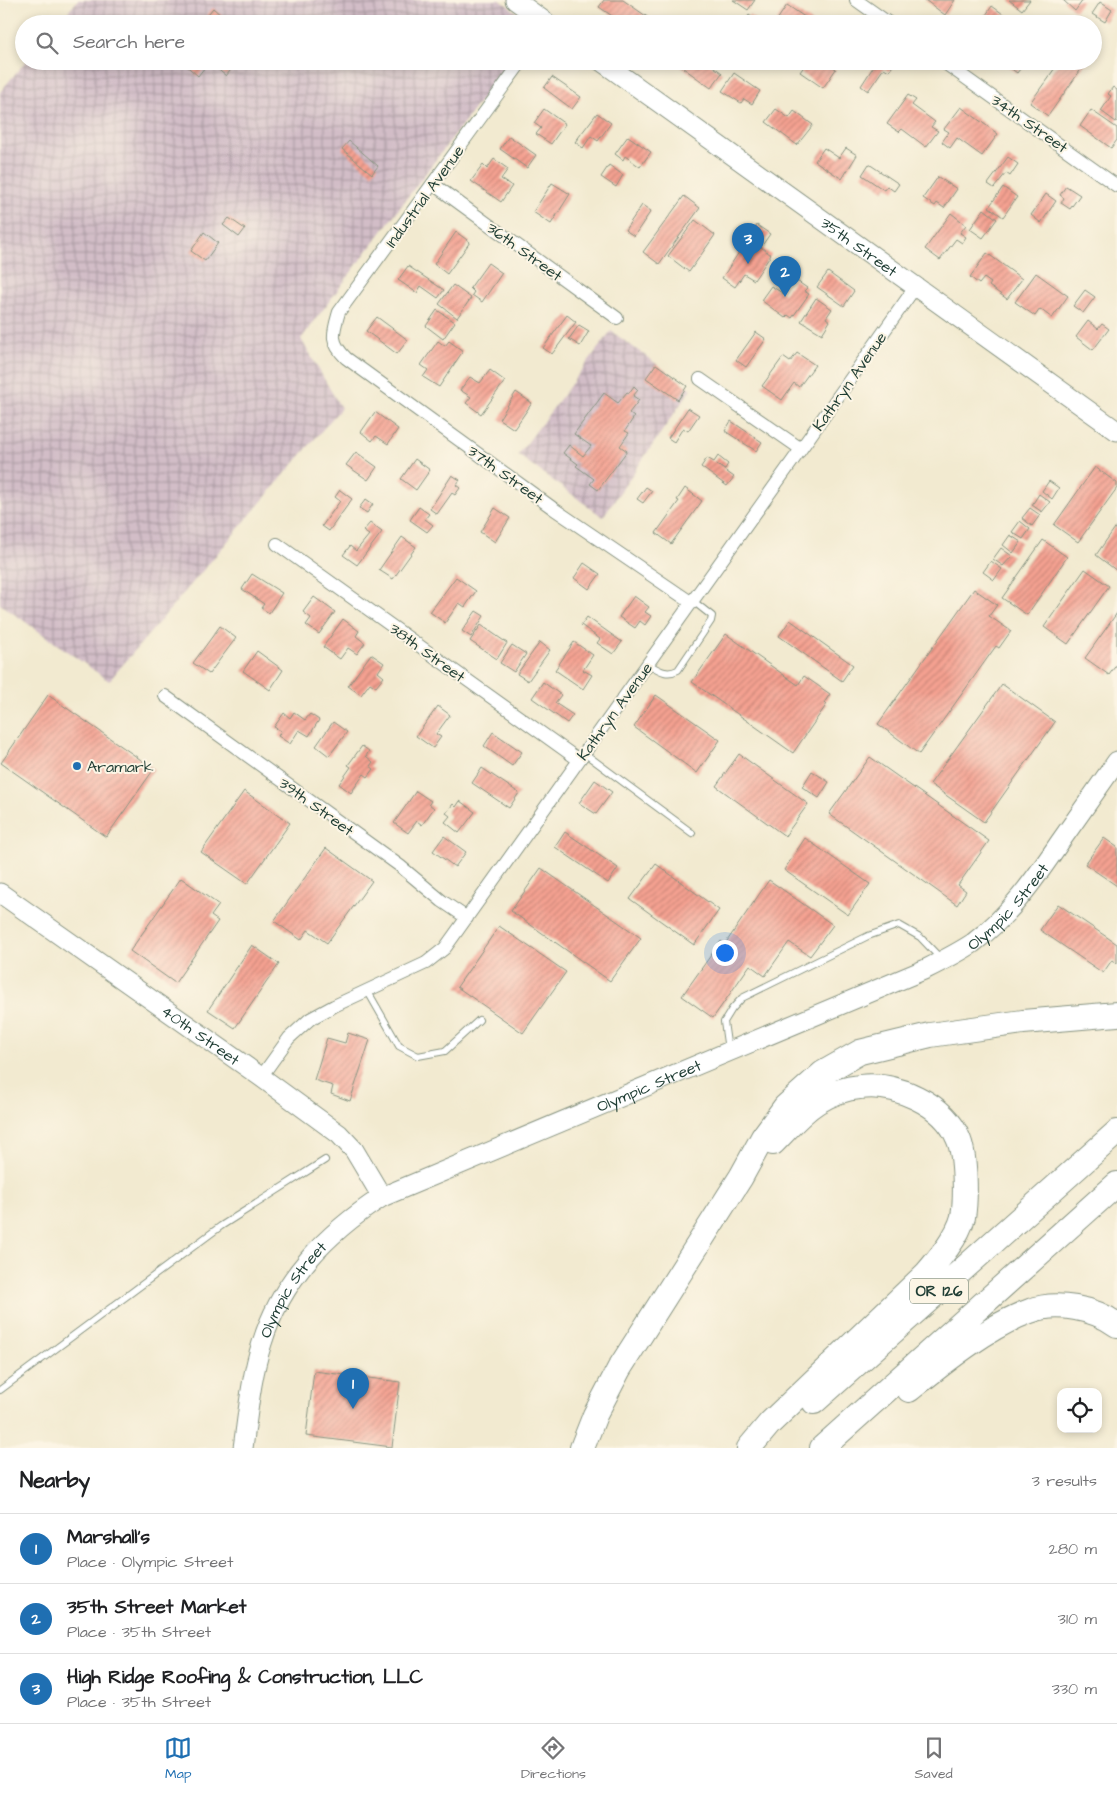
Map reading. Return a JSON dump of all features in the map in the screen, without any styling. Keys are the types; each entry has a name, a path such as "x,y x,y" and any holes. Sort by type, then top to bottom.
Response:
{"highway":[{"path":"582,1448 594,1415 619,1369 741,1177 763,1137 785,1107 823,1073 860,1052 930,1035 1023,1022 1117,1014"},
{"path":"741,1177 792,1123 816,1102 840,1091 861,1086 884,1087 922,1100 945,1118 959,1138 966,1179 962,1218 947,1249 926,1274 770,1423 749,1448"},
{"name":"OR 126","path":"759,1448 780,1433 1117,1132"},
{"name":"OR 126","path":"822,1448 1117,1184"},
{"path":"822,1448 873,1418 942,1364 997,1326 1031,1310 1060,1306 1085,1310 1110,1320 1117,1325"}],"main road":[{"path":"514,0 535,15"},
{"name":"35th Street","path":"614,70 1117,432"},
{"name":"Olympic Street","path":"243,1448 256,1368 262,1343 272,1316 302,1266 342,1226 382,1197 943,960 973,942 997,922 1017,901 1036,877 1117,761"},
{"name":"40th Street","path":"0,893 339,1134 354,1150 382,1197"}],"street":[{"path":"856,0 877,15"},
{"name":"Industrial Avenue","path":"332,334 338,312 515,70"},
{"name":"34th Street","path":"955,70 1117,186"},
{"name":"36th Street","path":"433,184 617,318"},
{"name":"Kathryn Avenue","path":"261,1077 289,1038 310,1019 426,963 445,948 802,449 916,286"},
{"name":"37th Street","path":"332,334 336,348 346,358 554,509 692,602"},
{"path":"700,379 802,449"},
{"name":"38th Street","path":"277,544 582,756"},
{"name":"39th Street","path":"165,696 400,866 466,918"}],"lane":[{"path":"648,664 662,673 670,674 678,670 711,621 712,616 692,602"},
{"path":"582,756 692,833"},
{"path":"728,1052 724,1022 732,1008 742,998 868,936 899,925 920,937 943,960"},
{"path":"367,990 399,1046 418,1056 445,1051 480,1020"},
{"path":"0,1390 221,1226 325,1160"}],"shaded area":[{"path":"78,0 500,0 521,15 66,15"},
{"path":"18,70 503,70 301,339 341,408 109,681 0,604 0,92"},
{"path":"611,331 691,389 603,517 518,455"}],"building":[{"path":"604,0 623,0 645,15 611,15 599,7"},
{"path":"733,0 755,0 748,10"},
{"path":"925,0 955,0 945,15"},
{"path":"1009,0 1030,0 1022,10"},
{"path":"1063,0 1083,0 1075,11"},
{"path":"1100,2 1112,10 1105,22 1102,20 1102,15 1092,14"},
{"path":"787,5 802,15 780,15"},
{"path":"992,6 1004,15 986,15"},
{"path":"213,8 221,15 207,15"},
{"path":"191,70 203,70 198,76"},
{"path":"219,70 231,70 226,76"},
{"path":"686,70 718,70 722,73 711,88"},
{"path":"801,70 835,70 823,88 800,72"},
{"path":"871,70 883,70 868,91 861,86"},
{"path":"1054,70 1081,70 1048,116 1030,103"},
{"path":"734,73 760,91 752,104 744,99 741,103 722,91"},
{"path":"552,77 581,97 572,109 544,88"},
{"path":"1113,87 1117,90 1116,122 1101,111 1111,96 1108,94"},
{"path":"908,95 916,100 912,105 935,122 931,127 938,131 926,147 902,129 899,132 887,124"},
{"path":"961,107 998,134 982,156 957,138 950,148 942,142 949,132 944,129"},
{"path":"544,109 565,124 551,144 536,134 541,128 534,123"},
{"path":"776,109 789,118 794,111 813,125 797,145 766,122"},
{"path":"1091,110 1117,128 1117,140 1111,148 1080,126"},
{"path":"597,113 611,123 598,141 591,136 583,148 575,142"},
{"path":"509,136 536,155 527,168 500,149"},
{"path":"628,136 651,152 640,167 625,156 623,160 615,154"},
{"path":"349,141 378,166 372,174 342,149"},
{"path":"824,148 839,158 846,148 857,155 842,179 815,161"},
{"path":"1008,157 1018,164 1010,176 1006,173 994,188 988,184"},
{"path":"494,159 508,169 501,179 512,186 501,202 471,181 483,165 487,169"},
{"path":"869,164 899,184 894,191 887,186 884,190 862,175"},
{"path":"609,165 623,175 616,187 601,177"},
{"path":"938,177 957,189 944,208 937,203 935,206 923,198"},
{"path":"552,183 570,194 551,224 533,212"},
{"path":"1066,186 1080,195 1070,209 1061,203 1064,198 1060,195"},
{"path":"1003,187 1017,197 1003,217 989,207"},
{"path":"1046,194 1056,201 1041,223 1031,215"},
{"path":"684,196 700,208 659,264 643,252"},
{"path":"642,205 651,211 634,236 625,230"},
{"path":"984,209 997,219 983,238 970,229"},
{"path":"951,213 966,225 960,233 966,237 962,243 956,239 940,260 925,249"},
{"path":"229,218 245,229 239,237 223,225"},
{"path":"695,220 715,235 689,272 668,256"},
{"path":"757,225 770,234 761,247 771,255 754,280 744,274 735,287 722,278"},
{"path":"204,232 218,243 205,261 191,251"},
{"path":"456,232 470,242 447,274 434,264"},
{"path":"987,253 1022,279 1007,299 989,286 991,283 984,278 979,284 970,277"},
{"path":"488,263 502,273 482,302 472,295 474,292 470,288"},
{"path":"408,266 444,290 438,298 421,286 417,293 398,280"},
{"path":"828,272 854,291 844,306 817,287"},
{"path":"1036,273 1068,296 1052,318 1040,309 1035,316 1015,302"},
{"path":"794,279 807,288 804,291 809,294 792,318 788,315 785,318 761,300 771,286 784,294"},
{"path":"453,285 471,298 457,318 439,304"},
{"path":"1085,290 1095,297 1083,313 1073,306"},
{"path":"816,298 832,309 826,318 830,321 822,334 801,321"},
{"path":"437,310 455,322 443,339 426,326"},
{"path":"567,315 576,322 552,354 543,348"},
{"path":"377,317 408,340 397,354 366,331"},
{"path":"1088,321 1098,329 1102,324 1109,329 1093,350 1076,337"},
{"path":"579,325 589,331 580,346 569,339"},
{"path":"756,332 766,339 746,367 736,360"},
{"path":"438,341 445,346 449,341 463,351 439,387 423,377 428,370 421,365"},
{"path":"797,353 815,365 799,387 794,383 782,400 762,386 783,357 790,362"},
{"path":"656,364 687,386 678,400 646,378"},
{"path":"490,370 505,381 481,414 466,403 471,397 460,390 470,377 480,383"},
{"path":"634,386 638,390 633,396 639,400 629,413 634,417 625,431 629,433 620,446 627,451 598,490 590,484 594,479 576,466 578,464 563,453 569,445 583,456 591,446 574,434 604,393 618,403"},
{"path":"516,392 532,403 514,429 499,419"},
{"path":"688,408 699,415 688,431 683,428 674,442 668,438"},
{"path":"375,412 398,429 388,444 376,436 372,441 361,432"},
{"path":"731,421 762,442 756,451 725,431"},
{"path":"356,452 377,467 368,480 346,465"},
{"path":"718,456 728,464 725,469 716,464 734,477 727,486 701,467 707,458 714,462"},
{"path":"415,459 430,470 416,490 401,479"},
{"path":"1095,467 1117,483 1117,488 1078,542 1054,525"},
{"path":"452,475 460,480 456,485 460,488 455,495 452,493 437,514 430,509"},
{"path":"1049,481 1059,488 1052,499 1042,491"},
{"path":"646,487 652,491 643,503 637,499"},
{"path":"685,488 702,501 671,544 656,533 679,501 677,500"},
{"path":"340,490 352,499 329,531 322,526 340,501 335,497"},
{"path":"1039,494 1050,502 1042,512 1032,505"},
{"path":"366,499 373,504 367,513 359,508"},
{"path":"419,507 429,514 425,519 433,525 427,532 410,520"},
{"path":"495,508 510,518 495,542 480,532"},
{"path":"1030,508 1040,515 1032,526 1022,518"},
{"path":"1020,521 1030,529 1023,539 1012,532"},
{"path":"370,523 382,532 357,565 343,555 350,546 356,551 369,535 363,531"},
{"path":"1117,525 1117,571 1096,555"},
{"path":"1010,535 1021,542 1013,553 1003,545"},
{"path":"402,537 416,547 393,579 379,570"},
{"path":"1043,540 1067,557 1027,615 1002,598"},
{"path":"1001,548 1012,556 1003,566 993,559"},
{"path":"991,561 1002,569 994,580 983,572"},
{"path":"584,563 600,574 589,589 574,578"},
{"path":"1085,569 1109,586 1068,644 1044,627"},
{"path":"252,574 282,593 269,613 261,608 264,604 242,589"},
{"path":"456,577 476,591 465,607 459,603 445,623 430,612"},
{"path":"974,589 997,605 989,616 1011,631 999,648 996,646 919,754 878,724"},
{"path":"634,596 649,607 645,612 651,616 645,625 640,621 635,628 619,617"},
{"path":"314,597 335,612 319,634 306,625 311,618 303,612"},
{"path":"476,611 484,616 471,637 462,631"},
{"path":"1117,613 1117,664 1109,675 1085,658"},
{"path":"587,617 622,642 613,654 597,643 600,639 581,625"},
{"path":"343,619 359,631 356,636 365,643 357,654 348,648 340,659 323,647"},
{"path":"790,620 853,665 842,681 779,636"},
{"path":"481,625 507,643 497,659 470,641"},
{"path":"220,626 236,638 209,674 193,663"},
{"path":"726,634 798,685 804,676 830,694 824,703 827,704 793,753 692,682"},
{"path":"540,642 550,650 528,681 517,674"},
{"path":"574,642 593,655 583,670 592,675 583,689 555,670"},
{"path":"512,645 526,654 514,672 500,663"},
{"path":"257,651 283,670 270,690 243,671"},
{"path":"371,654 384,663 378,672 384,677 376,687 370,683 361,695 348,686"},
{"path":"543,682 561,695 555,703 573,715 567,723 532,698"},
{"path":"1002,684 1055,722 984,822 930,784"},
{"name":"Aramark","path":"48,695 154,769 106,837 1,763"},
{"path":"656,695 720,740 697,773 634,727"},
{"path":"438,706 450,715 436,734 441,737 433,748 416,736"},
{"path":"294,712 305,720 310,714 319,720 309,736 299,730 290,744 278,736 281,731 274,727 284,713 290,718"},
{"path":"333,722 347,732 329,756 316,746"},
{"path":"493,732 522,752 512,766 484,746"},
{"path":"362,746 369,751 366,756 373,762 370,766 374,769 368,777 364,774 351,793 339,784 351,767 348,765"},
{"path":"739,754 808,804 785,836 716,786"},
{"path":"870,757 989,841 958,885 966,891 957,905 829,814"},
{"path":"482,768 519,793 509,808 472,783"},
{"path":"812,771 829,782 819,798 802,787"},
{"path":"595,780 612,792 596,814 579,803"},
{"path":"244,791 290,823 247,884 201,852"},
{"path":"416,791 431,801 429,804 434,808 422,825 417,821 408,833 394,823"},
{"path":"460,801 475,812 459,833 445,822 450,816 446,813 453,804 456,807"},
{"path":"565,832 618,868 608,883 555,847"},
{"path":"444,836 466,852 455,867 433,851"},
{"path":"805,838 870,884 848,915 784,870"},
{"path":"1104,838 1117,847 1117,886 1085,864"},
{"path":"326,848 372,881 327,943 308,930 301,940 274,921"},
{"path":"656,864 719,910 694,945 630,899"},
{"path":"541,868 641,938 610,981 511,911"},
{"path":"181,878 219,905 211,916 218,921 175,983 130,951"},
{"path":"769,880 833,925 810,956 789,942 765,976 750,965 713,1018 682,996 721,941 725,944"},
{"path":"1058,904 1117,944 1117,964 1112,960 1103,973 1040,930"},
{"path":"499,926 566,972 523,1033 457,987"},
{"path":"252,945 279,964 235,1028 208,1010"},
{"path":"348,1033 370,1040 350,1101 331,1094 333,1086 314,1080 327,1038 345,1043"},
{"path":"314,1371 400,1382 392,1447 306,1436"}],"place":[{"name":"High Ridge Roofing & Construction, LLC","path":"748,264"},
{"name":"35th Street Market","path":"785,297"},
{"name":"Aramark","path":"77,766"},
{"name":"Marshall's","path":"353,1409"}]}
